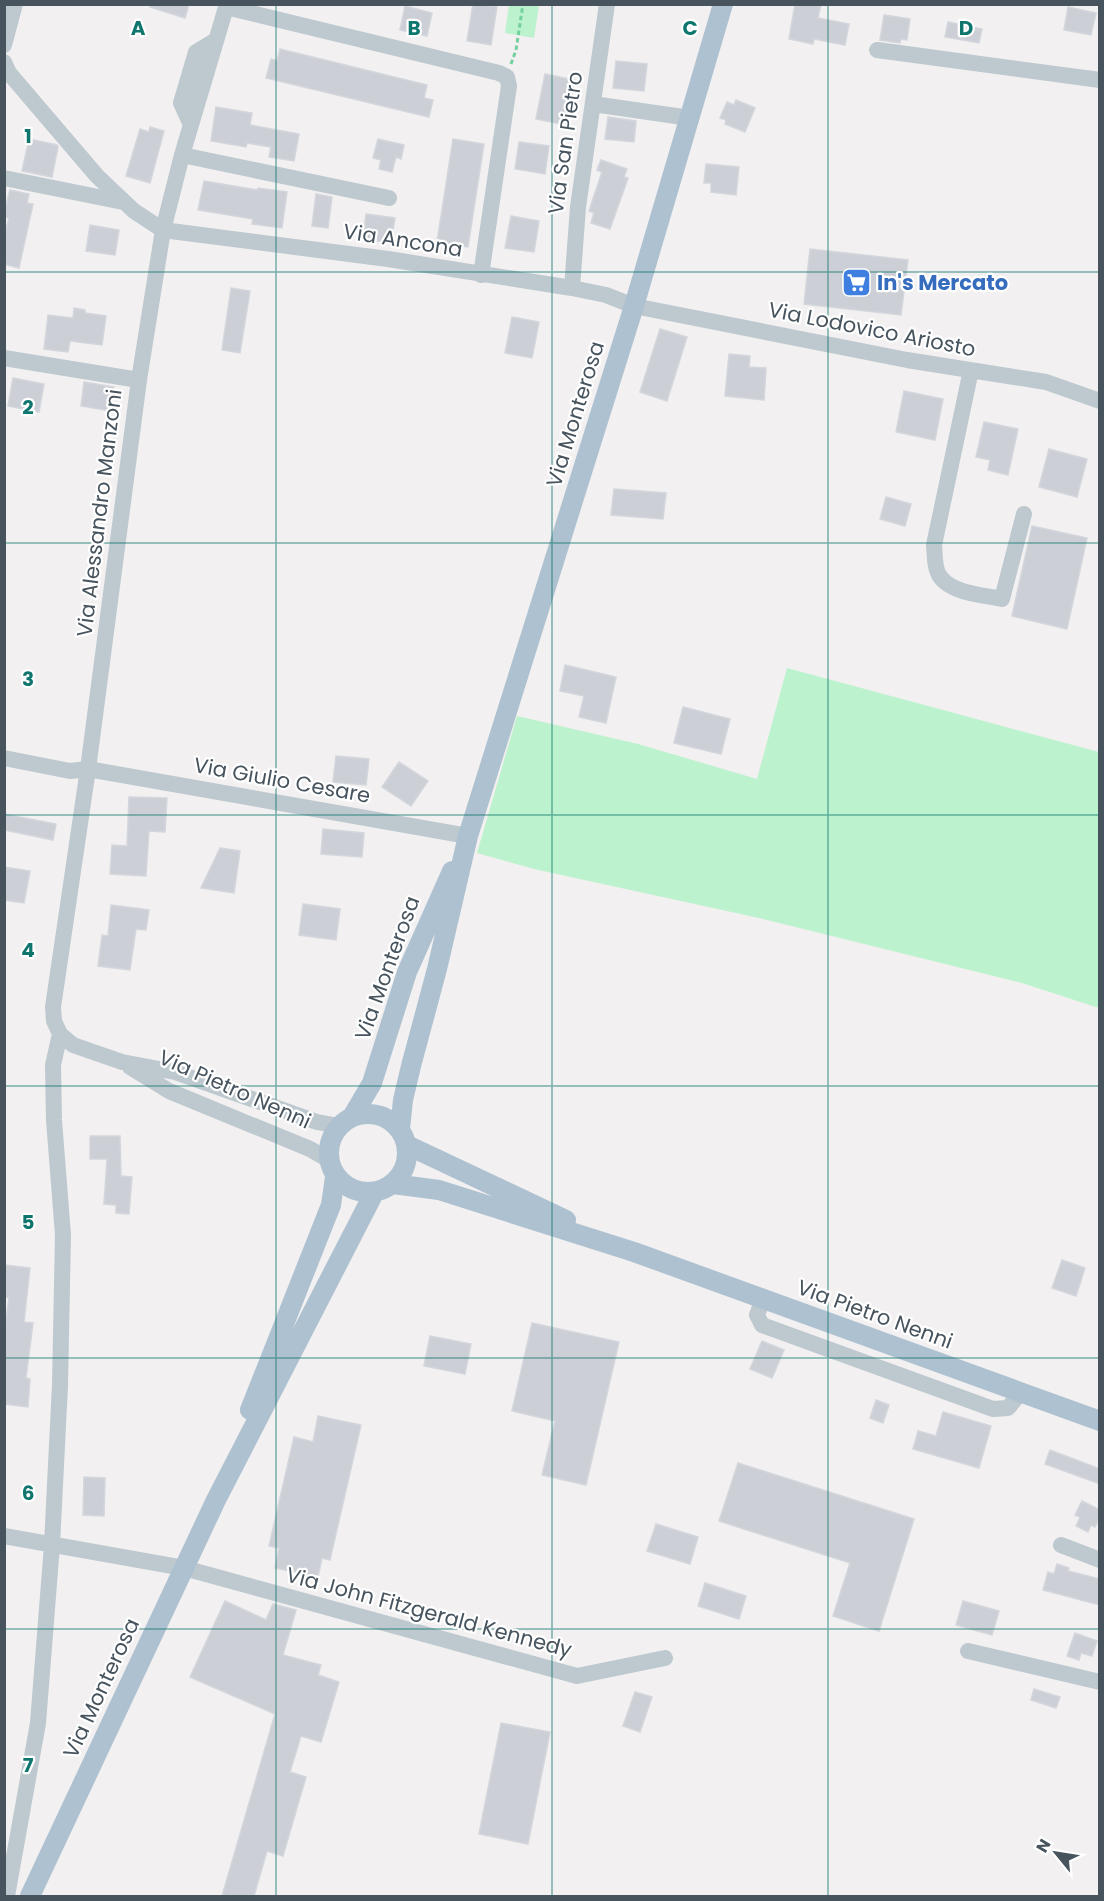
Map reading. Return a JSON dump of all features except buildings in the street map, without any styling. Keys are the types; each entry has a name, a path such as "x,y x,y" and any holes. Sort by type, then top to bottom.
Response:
{"main road":[{"name":"Via Monterosa","path":"403,1137 402,1100 468,836 634,306 723,4"},
{"name":"Via Monterosa","path":"345,1122 372,1083 407,972 468,836"},
{"path":"367,1113 385,1117 403,1137 407,1159 402,1173 393,1184 374,1192 360,1192 345,1186 332,1168 330,1142 345,1122 367,1113"},
{"name":"Via Pietro Nenni","path":"403,1137 634,1252"},
{"name":"Via Monterosa","path":"216,1500 276,1340 331,1205 332,1168"},
{"name":"Via Pietro Nenni","path":"393,1184 439,1190 634,1252 1100,1421"},
{"name":"Via Monterosa","path":"30,1896 216,1500 374,1192"}],"street":[{"path":"4,45 15,4"},
{"name":"Via San Pietro","path":"572,288 578,207 607,4"},
{"path":"227,6 499,73 507,77 509,86 481,275"},
{"name":"Via Alessandro Manzoni","path":"60,1034 54,1021 53,1007 88,769 139,380 163,230 182,155 227,6"},
{"path":"878,50 1100,80"},
{"path":"4,62 9,73 97,176 134,211 163,230"},
{"path":"593,104 690,118"},
{"path":"182,155 389,198"},
{"path":"4,178 124,202"},
{"name":"Via Ancona","path":"163,230 388,260 572,288 606,295 634,306"},
{"name":"Via Lodovico Ariosto","path":"634,306 907,360 1047,382 1100,402"},
{"path":"4,358 139,380"},
{"path":"971,370 934,545 938,573 946,585 1002,599 1023,514"},
{"name":"Via Giulio Cesare","path":"4,758 70,771 88,769 468,836"},
{"path":"7,1896 38,1723 52,1545 60,1385 63,1235 54,1120 53,1065 60,1034"},
{"name":"Via Pietro Nenni","path":"60,1034 73,1045 122,1062 175,1072 317,1122 345,1122"},
{"name":"Via Pietro Nenni","path":"122,1062 169,1091 310,1149 332,1168"},
{"name":"Via John Fitzgerald Kennedy","path":"4,1536 184,1568 577,1676 664,1658"},
{"path":"1061,1545 1100,1560"},
{"path":"968,1651 1100,1682"}],"path":[{"path":"507,77 516,50 524,4"}],"green space":[{"path":"509,5 539,5 534,38 505,33"},
{"path":"787,668 1099,752 1099,1008 1022,983 759,918 534,869 477,853 517,716 638,744 757,779"}],"place":[{"name":"In's Mercato","path":"856,282"}]}
